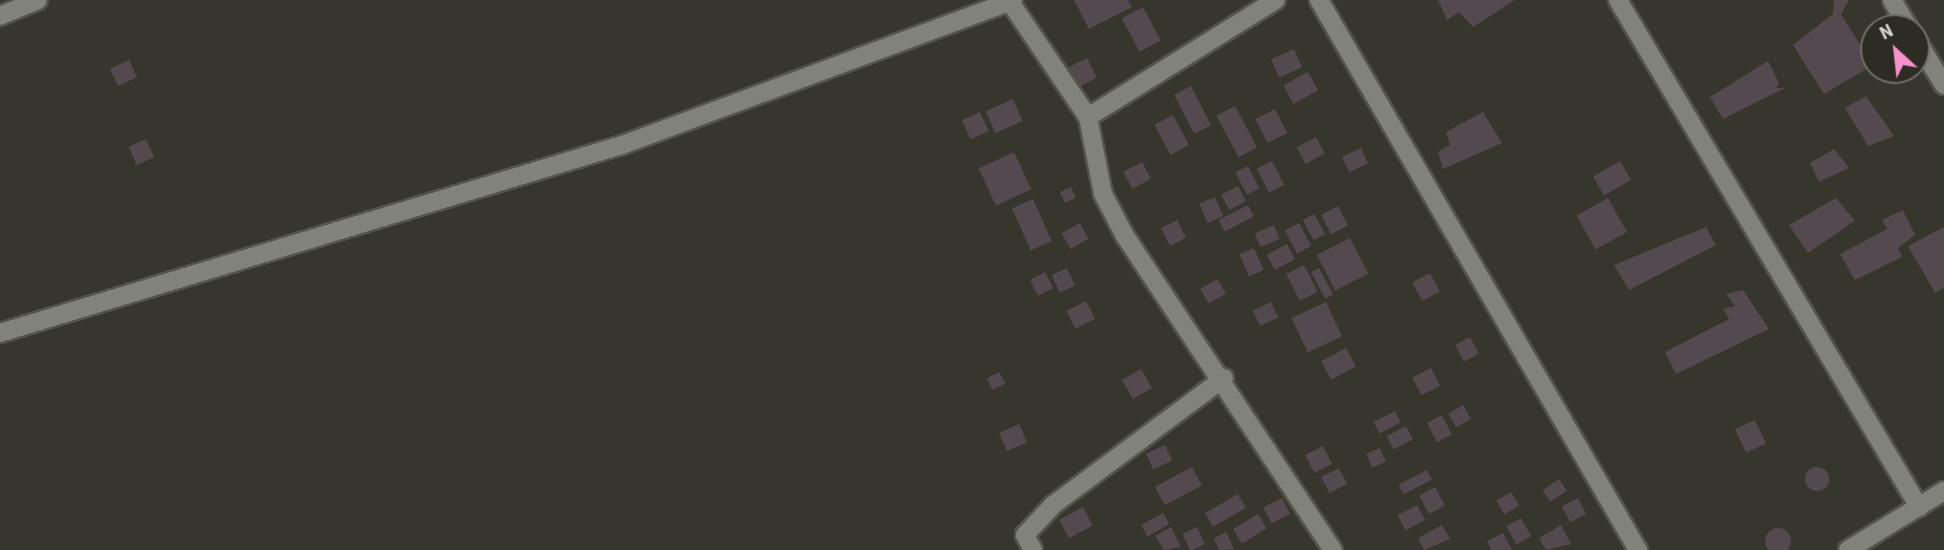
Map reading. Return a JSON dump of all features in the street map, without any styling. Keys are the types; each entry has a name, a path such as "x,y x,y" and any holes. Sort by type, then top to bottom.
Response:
{"street":[{"path":"0,16 38,0"},
{"path":"1088,117 1276,0"},
{"path":"1319,0 1638,550"},
{"path":"1618,0 1919,507"},
{"path":"0,332 622,145 1012,1 1088,117 1103,194 1333,550"},
{"path":"1930,62 1944,85"},
{"path":"1033,550 1025,535 1053,505 1224,378"},
{"path":"1848,550 1944,491"}],"building":[{"path":"1074,0 1128,0 1132,7 1089,29"},
{"path":"1438,0 1515,0 1473,27 1459,12 1447,20"},
{"path":"1834,0 1849,0 1841,14 1860,44 1860,73 1824,94 1793,45 1833,14"},
{"path":"1143,7 1161,41 1140,52 1122,18"},
{"path":"1294,49 1302,67 1279,77 1271,59"},
{"path":"1087,58 1097,78 1075,89 1065,69"},
{"path":"129,60 137,77 118,86 110,69"},
{"path":"1768,61 1779,83 1776,88 1785,88 1723,119 1710,97"},
{"path":"1308,72 1318,90 1294,104 1284,86"},
{"path":"1191,86 1211,125 1194,134 1174,95"},
{"path":"1866,96 1894,136 1868,146 1845,108"},
{"path":"1013,99 1023,121 995,133 986,111"},
{"path":"1235,106 1257,147 1239,157 1216,116"},
{"path":"1275,109 1287,133 1268,143 1255,119"},
{"path":"980,112 989,131 971,139 962,120"},
{"path":"1483,112 1502,143 1443,169 1438,152 1450,145 1446,132"},
{"path":"1173,115 1189,145 1170,155 1154,125"},
{"path":"1316,137 1325,154 1305,164 1297,147"},
{"path":"146,139 154,157 137,165 129,147"},
{"path":"1361,148 1368,163 1349,172 1342,157"},
{"path":"1834,149 1849,168 1819,182 1810,163"},
{"path":"1014,152 1031,189 996,206 979,168"},
{"path":"1272,161 1284,185 1269,193 1257,169"},
{"path":"1620,161 1631,180 1604,196 1593,176"},
{"path":"1142,162 1151,179 1132,189 1123,172"},
{"path":"1248,166 1259,188 1247,195 1236,172"},
{"path":"1238,186 1246,201 1229,210 1221,195"},
{"path":"1071,187 1076,198 1065,203 1060,192"},
{"path":"1215,197 1223,216 1208,223 1199,204"},
{"path":"1608,198 1627,232 1595,250 1577,215"},
{"path":"1836,198 1855,221 1808,253 1789,225"},
{"path":"1033,199 1052,241 1031,250 1012,208"},
{"path":"1248,205 1254,217 1224,232 1219,220"},
{"path":"1338,206 1348,226 1331,234 1321,215"},
{"path":"1903,210 1915,235 1898,248 1902,257 1855,280 1840,254 1887,229 1882,220"},
{"path":"1314,214 1325,234 1314,240 1303,220"},
{"path":"1177,220 1186,238 1170,246 1161,228"},
{"path":"1080,223 1089,239 1070,249 1062,233"},
{"path":"1299,223 1311,246 1297,253 1285,231"},
{"path":"1274,225 1280,239 1261,247 1255,233"},
{"path":"1706,227 1716,245 1629,290 1614,265"},
{"path":"1944,227 1944,288 1935,293 1908,246"},
{"path":"1350,238 1368,274 1335,290 1317,255"},
{"path":"1287,244 1295,259 1275,270 1267,255"},
{"path":"1254,248 1264,270 1249,276 1239,255"},
{"path":"1304,265 1318,292 1300,301 1286,274"},
{"path":"1067,268 1075,285 1060,292 1052,275"},
{"path":"1319,268 1333,294 1325,299 1311,272"},
{"path":"1045,272 1053,288 1038,296 1030,280"},
{"path":"1430,273 1440,292 1422,301 1412,282"},
{"path":"1218,279 1226,294 1208,303 1200,288"},
{"path":"1743,290 1769,329 1676,374 1665,352 1729,319 1723,309 1735,306 1726,294"},
{"path":"1086,301 1095,319 1075,329 1066,311"},
{"path":"1271,302 1278,317 1260,326 1253,310"},
{"path":"1326,302 1342,336 1308,352 1292,318"},
{"path":"1470,337 1479,354 1464,362 1455,345"},
{"path":"1346,348 1356,367 1331,380 1321,361"},
{"path":"1431,368 1440,386 1421,395 1412,378"},
{"path":"1141,369 1152,388 1133,399 1122,380"},
{"path":"999,372 1005,383 993,390 987,379"},
{"path":"1463,405 1471,419 1456,427 1448,414"},
{"path":"1395,411 1401,423 1380,433 1374,422"},
{"path":"1442,415 1452,435 1437,442 1427,423"},
{"path":"1755,420 1766,444 1746,453 1735,429"},
{"path":"1019,424 1027,442 1007,451 999,433"},
{"path":"1406,426 1413,439 1394,450 1387,436"},
{"path":"1165,445 1172,460 1153,469 1146,454"},
{"path":"1323,446 1332,464 1314,473 1305,455"},
{"path":"1380,448 1386,462 1372,468 1366,454"},
{"path":"1192,467 1202,486 1165,505 1155,487"},
{"path":"1817,467 1826,470 1829,479 1826,488 1817,491 1808,488 1805,479 1808,470"},
{"path":"1339,468 1347,484 1329,493 1321,477"},
{"path":"1427,470 1432,480 1403,494 1398,485"},
{"path":"1559,479 1567,491 1550,502 1542,490"},
{"path":"1435,487 1445,506 1429,514 1419,495"},
{"path":"1511,492 1519,506 1504,514 1496,500"},
{"path":"1238,494 1246,508 1213,527 1205,513"},
{"path":"1282,498 1290,514 1271,524 1263,508"},
{"path":"1578,498 1586,514 1570,522 1562,506"},
{"path":"1417,505 1425,520 1406,530 1398,515"},
{"path":"1083,507 1093,526 1069,538 1059,520"},
{"path":"1163,513 1169,524 1147,536 1141,525"},
{"path":"1258,514 1267,529 1242,544 1233,529"},
{"path":"1521,518 1531,536 1516,545 1506,526"},
{"path":"1442,525 1450,539 1424,550 1418,538"},
{"path":"1561,525 1571,544 1546,550 1539,538"},
{"path":"1171,527 1181,547 1164,550 1155,536"},
{"path":"1197,527 1205,544 1190,550 1182,534"},
{"path":"1778,528 1787,532 1791,541 1787,550 1778,554 1769,550 1765,541 1769,532"},
{"path":"1226,532 1234,549 1219,550 1214,538"},
{"path":"1503,533 1512,550 1491,550 1487,541"}]}
